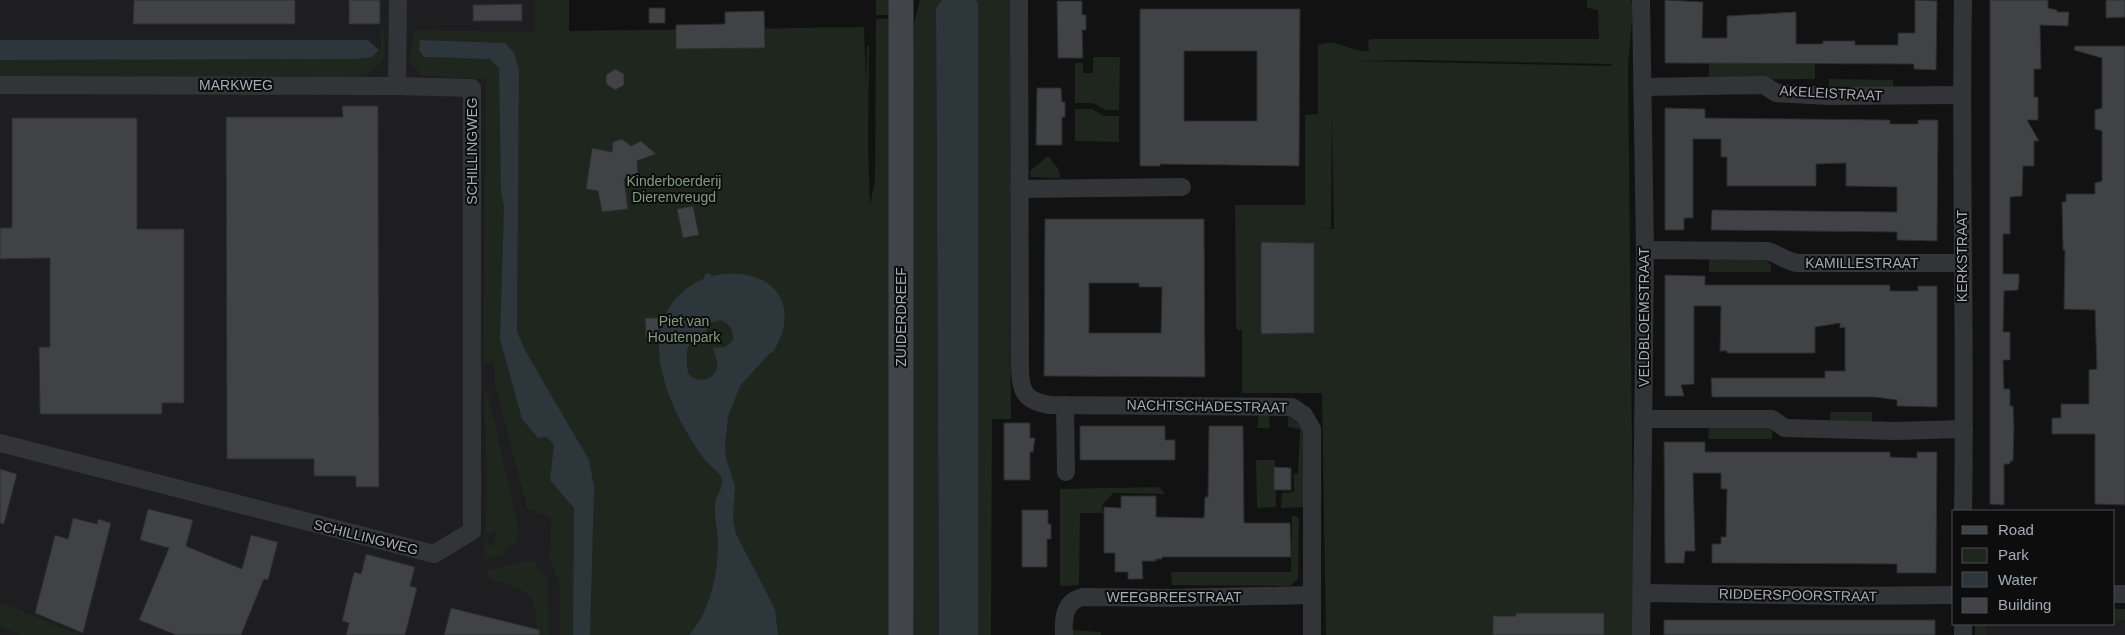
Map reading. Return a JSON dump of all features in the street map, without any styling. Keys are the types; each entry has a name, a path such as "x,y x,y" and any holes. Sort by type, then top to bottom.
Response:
{"street":[{"path":"397,86 398,0"},
{"name":"ZUIDERDREEF","path":"901,0 901,635"},
{"name":"NACHTSCHADESTRAAT","path":"1019,0 1020,367 1022,386 1026,395 1034,401 1050,405 1292,407 1304,415 1312,429 1312,635"},
{"name":"VELDBLOEMSTRAAT","path":"1641,0 1644,250 1641,635"},
{"name":"KERKSTRAAT","path":"1962,510 1964,429 1961,95 1963,0"},
{"name":"MARKWEG","path":"0,85 397,86 472,88"},
{"name":"AKELEISTRAAT","path":"1642,87 1764,85 1776,93 1830,96 1961,95"},
{"name":"SCHILLINGWEG","path":"0,443 434,554 472,531 472,88"},
{"path":"1020,189 1182,187"},
{"name":"KAMILLESTRAAT","path":"1644,250 1766,251 1798,264 1962,263"},
{"path":"1065,405 1066,472"},
{"path":"1643,419 1772,418 1785,428 1824,430 1896,431 1964,429"},
{"name":"RIDDERSPOORSTRAAT","path":"1642,593 1838,596 1952,595"},
{"name":"WEEGBREESTRAAT","path":"1064,635 1066,609 1074,601 1083,597 1312,596"}],"shaded area":[{"path":"0,0 534,0 534,32 492,67 502,404 525,507 551,519 549,556 562,583 563,635 0,635"},
{"path":"2115,620 2125,620 2125,635 1976,635 1977,625 2115,625"}],"green space":[{"name":"Piet van Houtenpark","path":"534,0 569,0 569,31 864,27 866,85 867,46 869,46 868,147 870,206 875,179 876,19 893,18 892,635 560,635 560,586 549,557 551,519 526,508 495,382 494,363 483,363 486,79 420,75 409,61 414,30 534,32"},
{"path":"876,0 893,0 893,15 876,15"},
{"path":"920,0 942,0 936,8 939,635 914,635 910,306 914,24"},
{"path":"976,0 1010,0 1011,419 992,419 991,635 978,635"},
{"path":"1587,0 1631,0 1633,8 1628,66 1634,635 1326,635 1322,393 1242,393 1242,330 1237,330 1236,325 1235,205 1305,205 1305,115 1318,114 1318,45 1331,42 1360,51 1369,51 1368,40 1372,39 1599,39 1598,10 1587,8","holes":["1423,60 1612,64 1612,66 1354,61","1332,117 1334,229 1321,229 1331,228"]},
{"path":"381,25 383,27 385,46 384,58 377,67 361,78 0,77 0,60 372,57 381,50"},
{"path":"1093,57 1120,57 1119,110 1106,110 1093,103 1075,103 1075,63 1083,63 1083,73 1093,73"},
{"path":"1709,63 1815,64 1815,79 1709,80"},
{"path":"1829,79 1893,80 1893,92 1829,91"},
{"path":"1075,109 1092,109 1104,116 1119,116 1119,142 1075,141"},
{"path":"1048,156 1059,170 1060,178 1031,177 1030,171"},
{"path":"1709,255 1760,255 1771,265 1771,272 1709,272"},
{"path":"484,393 488,394 519,530 516,543 508,546 502,555 484,559 485,537 491,549 497,531 485,535 487,487"},
{"path":"1259,412 1269,413 1270,428 1257,428"},
{"path":"1830,412 1872,412 1872,426 1830,426"},
{"path":"1288,414 1295,414 1307,429 1305,507 1281,508 1282,493 1294,492 1294,474 1298,473 1300,429 1288,427"},
{"path":"1709,422 1762,422 1772,430 1772,439 1708,439"},
{"path":"1256,460 1275,460 1276,507 1257,508"},
{"path":"1159,487 1165,494 1113,493 1102,506 1103,513 1080,513 1079,585 1060,586 1060,489"},
{"path":"1292,515 1299,518 1298,579 1290,586 1172,585 1171,572 1291,572"},
{"path":"526,561 534,561 548,581 549,635 537,635 535,609 532,600 527,594 512,586 487,578 488,570"},
{"path":"0,602 80,635 21,635 0,626"},
{"path":"2115,609 2125,609 2125,620 2115,620"},
{"path":"1975,625 1987,625 1987,635 1975,635"},
{"path":"1070,630 1101,632 1101,635 1070,635"}],"water":[{"path":"942,0 976,0 978,4 978,635 939,635 936,8"},
{"path":"0,40 368,40 379,50 372,57 356,59 0,60"},
{"path":"420,40 505,43 514,53 519,69 517,332 526,352 589,460 594,487 590,635 573,635 574,508 550,480 554,445 547,437 538,438 522,419 500,339 504,207 501,191 499,68 490,59 424,57 419,50"},
{"path":"709,273 712,276 732,274 749,276 764,281 775,290 782,302 785,316 782,333 773,352 740,386 728,417 725,445 726,458 735,487 733,520 736,534 775,609 778,635 689,635 696,626 707,604 714,580 718,555 715,505 722,480 719,474 705,460 678,415 667,389 660,363 659,338 665,314 680,294 705,278 704,275","holes":["720,320 730,327 733,333 733,340 725,347 713,348 717,368 712,376 704,380 695,379 688,373 687,354 690,343 693,339 705,335 709,323"]}],"building":[{"path":"134,0 295,0 295,24 133,24"},
{"path":"349,0 380,0 380,24 349,24"},
{"path":"1665,0 1703,2 1702,38 1727,38 1727,16 1796,12 1796,44 1823,44 1823,41 1855,41 1855,45 1898,45 1898,33 1915,33 1915,0 1937,1 1936,70 1914,69 1914,64 1665,63"},
{"path":"1990,0 2048,0 2048,8 2057,10 2057,12 2069,12 2068,26 2040,25 2041,69 2034,69 2034,97 2038,97 2038,120 2027,120 2039,141 2034,141 2034,166 2023,166 2022,196 2010,197 2010,234 2003,234 2003,274 2019,274 2018,290 2004,291 2003,332 2010,332 2010,360 2003,360 2004,389 2010,389 2010,406 2013,406 2014,427 2013,461 2010,461 2010,464 2004,464 2004,505 1990,504"},
{"path":"2106,0 2125,0 2125,17 2106,18"},
{"path":"1057,1 1082,1 1082,15 1086,15 1086,30 1082,30 1083,58 1058,58"},
{"path":"522,4 522,21 473,21 473,5"},
{"path":"649,8 665,8 665,23 649,23"},
{"path":"1140,9 1300,9 1299,166 1160,164 1160,166 1140,166","holes":["1184,51 1257,51 1257,121 1184,121"]},
{"path":"764,11 765,48 676,49 676,25 725,24 725,12"},
{"path":"2075,46 2125,46 2125,505 2095,504 2095,434 2052,434 2052,418 2061,418 2061,404 2089,404 2089,370 2097,369 2095,310 2064,309 2065,250 2063,250 2062,202 2066,202 2066,194 2095,194 2095,183 2102,181 2102,131 2095,129 2095,110 2102,108 2102,58 2074,50"},
{"path":"615,69 624,74 624,85 615,90 606,84 606,75"},
{"path":"1037,88 1061,88 1062,102 1065,102 1065,117 1062,117 1062,145 1036,145"},
{"path":"342,106 378,106 379,487 356,487 356,476 314,476 314,459 227,459 226,117 343,117"},
{"path":"1665,108 1705,109 1705,118 1890,120 1890,124 1918,124 1918,120 1938,120 1937,241 1897,240 1897,232 1711,230 1712,210 1897,212 1897,187 1846,186 1846,163 1816,164 1816,186 1727,186 1727,157 1721,157 1721,139 1693,139 1693,218 1684,218 1684,230 1665,230"},
{"path":"12,118 137,118 137,229 184,229 184,403 162,403 162,414 40,414 39,347 50,347 50,258 0,259 0,228 12,228"},
{"path":"622,139 631,146 641,141 656,154 637,161 638,174 624,179 628,209 602,212 598,191 586,189 592,148 612,152 613,142"},
{"path":"693,206 699,235 683,238 677,209"},
{"path":"1045,219 1204,219 1205,377 1044,376","holes":["1089,283 1139,283 1139,287 1162,287 1161,333 1089,333"]},
{"path":"1261,242 1314,243 1314,333 1261,334"},
{"path":"1665,275 1705,276 1705,285 1890,285 1890,291 1918,291 1918,286 1937,286 1937,407 1897,406 1897,400 1875,397 1712,397 1711,378 1825,378 1825,371 1845,371 1845,327 1840,328 1840,323 1815,327 1815,353 1727,353 1727,351 1720,351 1721,306 1694,306 1694,384 1681,385 1684,396 1665,396"},
{"path":"645,318 658,318 659,337 646,338"},
{"path":"1004,423 1030,423 1030,438 1035,438 1033,452 1030,452 1030,480 1004,480"},
{"path":"1080,426 1165,426 1165,440 1175,440 1175,460 1080,460"},
{"path":"1209,426 1243,426 1244,523 1290,523 1291,557 1162,557 1162,559 1156,559 1156,561 1142,561 1143,579 1128,579 1128,572 1115,572 1115,553 1104,553 1104,507 1121,508 1121,496 1156,496 1156,517 1204,518 1205,497 1208,497"},
{"path":"1664,442 1705,442 1705,452 1890,452 1890,457 1917,458 1917,452 1937,452 1936,573 1897,573 1897,564 1712,563 1712,544 1721,544 1721,537 1726,537 1727,489 1721,489 1721,473 1693,473 1695,551 1685,551 1684,563 1665,563"},
{"path":"1274,467 1291,468 1291,490 1274,490"},
{"path":"0,469 17,474 4,524 0,523"},
{"path":"148,509 193,520 186,546 242,569 251,535 278,542 268,580 264,579 241,635 176,635 139,620 169,548 140,540"},
{"path":"1022,510 1048,510 1048,524 1051,524 1051,539 1047,539 1047,567 1022,567"},
{"path":"73,518 97,524 98,519 111,523 83,633 35,613 55,535 68,539"},
{"path":"366,554 415,567 410,586 417,588 405,635 346,635 349,623 342,621 354,572 361,574"},
{"path":"451,608 540,630 539,635 444,635"},
{"path":"1516,613 1604,613 1604,635 1493,635 1493,616 1516,616"},
{"path":"1664,620 1935,620 1935,635 1664,635"}],"park label":[{"name":"Kinderboerderij Dierenvreugd","path":"674,190"}]}
